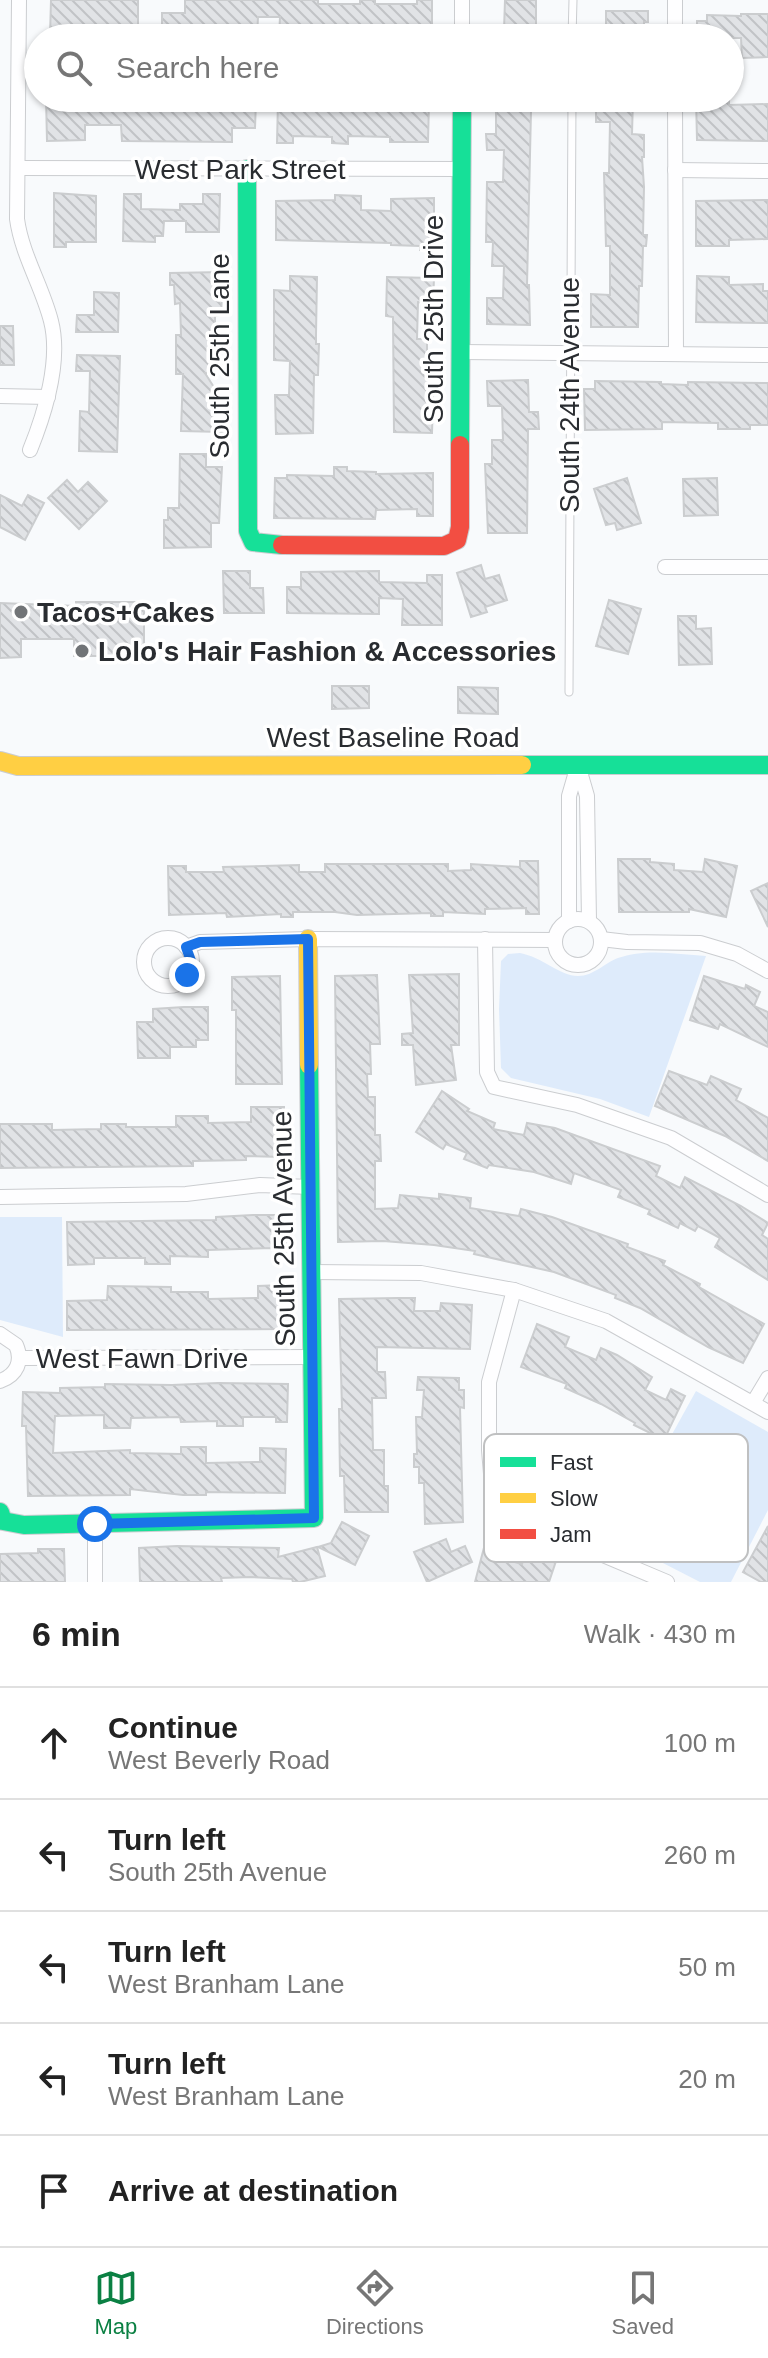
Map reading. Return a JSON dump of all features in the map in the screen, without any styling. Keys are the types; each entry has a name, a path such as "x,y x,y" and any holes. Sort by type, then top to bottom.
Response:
{"street":[{"path":"19,0 20,236 51,322 53,350 48,397 30,450"},
{"path":"462,0 462,24"},
{"path":"675,0 675,24"},
{"name":"South 25th Drive","path":"457,540 460,527 462,112"},
{"path":"675,112 676,354"},
{"name":"West Park Street","path":"18,168 462,169"},
{"name":"South 25th Lane","path":"247,169 248,531 253,542 268,545 444,546 457,540"},
{"path":"675,170 768,171"},
{"path":"462,352 768,355"},
{"path":"0,396 48,397"},
{"path":"665,567 768,567"},
{"path":"569,921 569,796 578,765"},
{"path":"578,765 587,796 589,921"},
{"name":"West Baseline Road","path":"6,767 768,765"},
{"path":"569,921 589,921 601,939 593,959 579,964 564,960 556,947 559,928 569,921"},
{"path":"186,947 200,942 308,939 555,940"},
{"name":"South 25th Avenue","path":"95,1524 314,1518 308,939"},
{"path":"485,939 487,1072 494,1087 577,1105 671,1138 768,1195"},
{"path":"601,939 700,943 737,954 768,971"},
{"path":"0,1197 186,1194 260,1185 310,1187"},
{"path":"311,1272 421,1273 514,1290 606,1321 768,1412"},
{"path":"489,1434 489,1382 514,1290"},
{"path":"0,1334 16,1345 20,1358 15,1372 0,1381"},
{"name":"West Fawn Drive","path":"20,1358 313,1357"},
{"path":"753,1403 768,1378"},
{"path":"2,1516 24,1525 95,1524 95,1582"},
{"path":"620,1562 667,1582"}],"lane":[{"path":"572,24 573,0"},
{"name":"South 24th Avenue","path":"569,692 572,112"}],"shaded area":[{"path":"520,953 578,976 589,974 618,958 639,953 706,956 649,1117 600,1099 511,1078 501,1068 501,961 508,954"},
{"path":"0,1217 62,1217 63,1337 0,1320"},
{"path":"696,1391 768,1432 768,1510 748,1549 748,1434 672,1434"},
{"path":"661,1562 741,1562 731,1582 700,1582"}],"building":[{"path":"51,0 138,0 138,24 50,24"},
{"path":"185,0 318,0 318,4 360,4 360,0 375,0 375,4 417,4 417,0 432,0 432,24 280,24 280,17 258,17 258,24 162,24 162,13 185,13"},
{"path":"505,0 536,0 536,24 504,24"},
{"path":"606,11 648,11 648,22 644,24 606,24"},
{"path":"768,14 768,57 744,58 744,24 697,24 697,21 707,21 707,15"},
{"path":"768,104 768,141 697,140 696,112 744,112 744,105"},
{"path":"46,112 256,112 255,128 232,128 232,142 122,141 121,125 85,125 85,140 47,141"},
{"path":"278,112 429,112 428,142 390,142 390,137 348,136 348,144 332,143 332,137 293,136 293,143 277,143"},
{"path":"496,112 531,112 527,285 530,325 487,324 487,298 503,298 504,266 492,266 493,242 486,242 487,182 503,182 504,150 487,150 486,134 496,134"},
{"path":"596,112 633,112 632,134 644,135 643,235 647,235 646,246 643,246 642,286 639,286 638,327 591,327 591,294 610,295 610,246 606,246 604,173 609,173 610,122 596,122"},
{"path":"54,193 96,196 96,242 66,242 66,247 54,247"},
{"path":"124,194 141,194 141,209 180,210 180,204 203,204 203,194 220,194 219,232 186,232 186,221 164,221 163,236 155,236 155,242 123,241"},
{"path":"335,195 361,196 361,210 391,211 391,199 434,198 434,250 391,243 276,240 276,201 335,200"},
{"path":"768,200 768,239 729,240 729,246 696,246 696,201"},
{"path":"223,272 221,315 215,316 215,358 222,358 222,373 205,373 222,400 223,432 181,431 183,374 176,374 176,335 181,335 180,303 175,304 170,273"},
{"path":"290,276 317,277 316,344 319,344 318,375 314,375 313,433 276,434 275,395 289,395 290,361 274,360 274,290 290,291"},
{"path":"697,276 729,277 729,285 763,284 763,291 768,291 768,323 696,322"},
{"path":"387,277 434,278 433,303 418,302 417,339 427,339 427,363 434,363 432,433 394,432 393,317 386,316"},
{"path":"94,292 119,293 118,332 76,332 77,315 94,315"},
{"path":"0,326 13,326 14,365 0,365"},
{"path":"77,355 120,356 117,452 79,451 80,411 89,412 90,371 76,371"},
{"path":"528,380 529,412 538,412 539,429 528,429 527,533 488,533 485,464 492,464 492,440 503,440 502,406 488,406 487,381"},
{"path":"595,381 688,385 688,382 768,383 768,425 750,425 750,429 718,429 718,423 662,422 662,429 585,430 584,389 595,389"},
{"path":"180,454 206,454 206,467 222,467 219,523 211,523 211,547 164,548 164,520 168,520 168,508 179,508"},
{"path":"334,467 376,474 433,473 433,516 417,516 417,509 376,510 375,519 274,518 275,478 287,478 287,475 334,476"},
{"path":"627,478 641,523 617,530 615,523 606,525 594,489"},
{"path":"717,478 718,515 684,516 683,479"},
{"path":"67,480 78,492 88,482 107,501 79,529 48,498"},
{"path":"0,495 22,506 28,495 44,503 25,540 0,527"},
{"path":"481,565 485,579 499,575 507,600 485,607 487,612 471,617 457,573"},
{"path":"223,571 250,571 250,588 263,588 264,613 224,613"},
{"path":"379,571 379,582 427,583 427,575 442,575 442,625 402,625 403,599 379,598 379,614 287,613 287,587 301,587 301,572"},
{"path":"609,600 641,609 628,654 596,646"},
{"path":"76,602 144,602 144,656 74,656 74,639 21,639 21,657 0,658 0,603 76,606"},
{"path":"678,616 696,616 696,629 711,628 712,664 679,665"},
{"path":"332,686 369,686 369,708 332,709"},
{"path":"458,687 498,688 498,714 458,713"},
{"path":"618,859 650,859 650,862 674,864 674,870 703,872 705,859 737,866 726,917 689,909 689,912 619,912"},
{"path":"520,861 538,861 539,914 526,914 526,908 485,909 485,914 443,912 443,916 431,916 431,913 357,915 335,912 293,912 293,917 281,917 281,914 227,917 226,913 169,915 168,866 186,866 186,872 224,872 223,867 299,865 299,872 325,872 325,864 448,864 448,871 471,870 471,864 520,867"},
{"path":"768,883 768,927 751,891"},
{"path":"459,974 459,1045 451,1045 456,1080 416,1085 413,1045 402,1045 402,1034 413,1033 409,975"},
{"path":"377,975 380,1044 370,1044 371,1074 367,1074 368,1097 375,1097 375,1135 380,1135 381,1161 375,1161 375,1209 398,1208 400,1195 439,1199 439,1194 471,1198 470,1208 519,1216 521,1209 628,1244 627,1247 665,1261 663,1265 764,1324 743,1363 640,1308 615,1298 616,1295 554,1272 474,1254 475,1251 434,1245 383,1241 338,1242 335,976"},
{"path":"280,976 282,1084 236,1084 236,1010 232,1010 232,977"},
{"path":"704,976 745,989 746,985 760,992 754,1006 768,1012 768,1047 720,1024 718,1029 690,1020"},
{"path":"208,1007 208,1040 196,1040 196,1047 170,1047 170,1058 138,1058 137,1022 153,1022 153,1009"},
{"path":"669,1071 707,1085 711,1076 741,1089 736,1100 768,1118 768,1161 725,1136 655,1106"},
{"path":"442,1091 469,1109 467,1111 495,1123 493,1129 524,1135 527,1123 555,1128 660,1166 656,1176 680,1188 685,1177 741,1206 768,1223 762,1235 768,1239 768,1280 715,1247 720,1238 698,1226 695,1231 680,1223 678,1228 648,1214 650,1210 618,1197 621,1190 574,1173 571,1184 534,1172 489,1165 487,1168 464,1159 467,1153 446,1144 443,1149 416,1132"},
{"path":"251,1107 284,1107 283,1157 246,1156 246,1160 193,1161 193,1166 0,1168 0,1124 52,1124 52,1130 101,1129 101,1124 176,1127 176,1116 208,1116 208,1123 251,1122"},
{"path":"285,1215 286,1253 274,1253 274,1248 208,1250 208,1257 170,1256 170,1264 145,1264 145,1258 94,1258 94,1264 68,1265 67,1222 216,1220 216,1217"},
{"path":"283,1285 284,1329 67,1330 67,1301 107,1300 108,1286 171,1287 171,1292 208,1292 208,1299 258,1298 258,1286"},
{"path":"415,1298 414,1311 440,1311 441,1303 472,1305 470,1349 377,1347 377,1372 385,1372 386,1398 372,1398 373,1450 384,1450 388,1512 345,1512 344,1476 340,1476 339,1299"},
{"path":"537,1324 569,1337 565,1347 596,1360 601,1348 617,1355 652,1377 645,1390 666,1400 671,1389 685,1396 667,1434 652,1434 601,1404 565,1388 567,1384 521,1367"},
{"path":"418,1377 459,1378 459,1390 464,1390 464,1408 460,1407 463,1522 425,1524 424,1483 419,1483 419,1467 414,1467 414,1454 417,1454 416,1417 422,1417 424,1390 417,1390"},
{"path":"105,1384 288,1384 287,1422 276,1422 276,1417 243,1417 243,1426 217,1426 217,1421 181,1422 180,1417 131,1418 130,1428 104,1428 104,1415 55,1416 53,1453 130,1450 130,1453 181,1454 181,1447 206,1447 206,1463 260,1462 260,1448 286,1449 285,1493 206,1492 206,1495 183,1495 130,1489 130,1495 28,1496 26,1426 22,1426 23,1392 60,1393 60,1388 105,1387"},
{"path":"342,1522 369,1536 355,1565 318,1547 331,1543"},
{"path":"768,1526 768,1582 761,1582 743,1572"},
{"path":"446,1539 451,1552 465,1546 472,1562 427,1582 414,1552"},
{"path":"317,1547 325,1576 300,1582 250,1577 221,1578 222,1582 140,1582 139,1548 279,1548 278,1557"},
{"path":"484,1548 484,1562 556,1562 549,1582 475,1582"},
{"path":"38,1549 64,1549 65,1582 0,1582 0,1554 38,1553"}],"traffic: fast":[{"path":"460,445 462,112"},
{"path":"247,169 248,531 253,542 282,545"},
{"path":"522,765 768,765"},
{"path":"0,1512 3,1521 24,1525 314,1518 309,1065"}],"traffic: slow":[{"path":"0,761 18,766 522,765"},
{"path":"308,939 309,1065"}],"traffic: jam":[{"path":"282,545 444,546 457,540 460,527 460,445"}],"place":[{"name":"Tacos+Cakes","path":"21,612"},
{"name":"Lolo's Hair Fashion & Accessories","path":"82,651"}],"route":[{"path":"95,1524 314,1518 308,939 200,942 186,947 191,961 187,975"}]}
